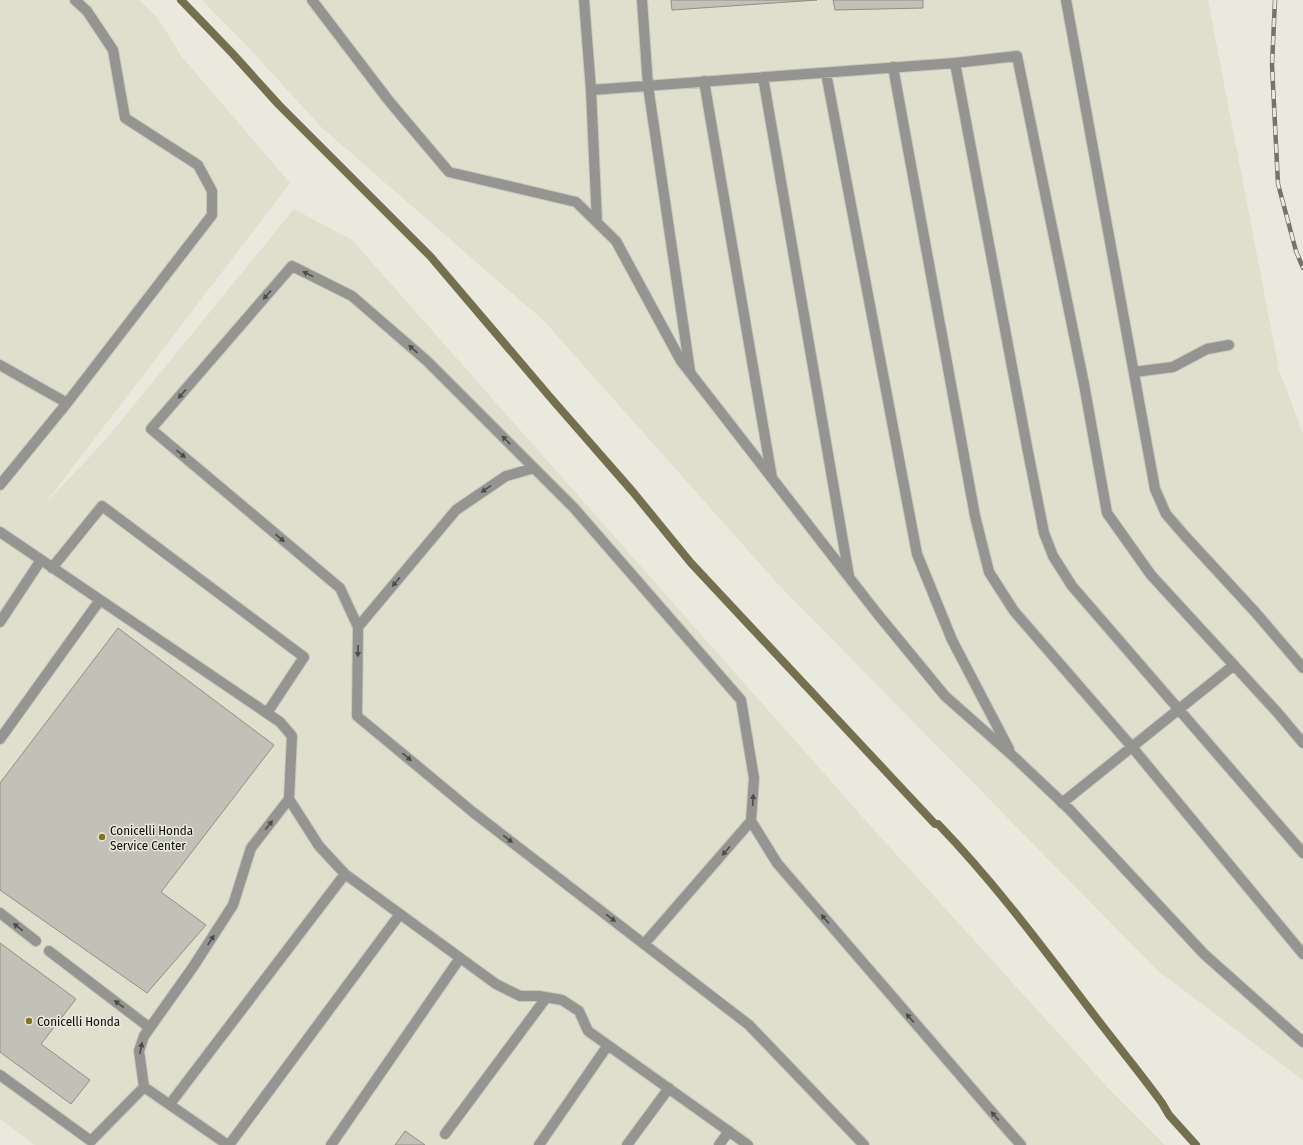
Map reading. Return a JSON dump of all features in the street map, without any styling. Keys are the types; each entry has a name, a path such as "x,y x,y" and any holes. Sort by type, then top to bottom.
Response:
{"street":[{"path":"0,485 67,403 212,215 212,191 198,166 125,118 113,50 88,11 75,0"},
{"path":"312,0 389,101 449,172 576,202 616,241 681,361 850,578 945,696 1013,756 1062,803 1204,954 1303,1042"},
{"path":"584,0 591,90 596,222"},
{"path":"642,0 648,86 690,373"},
{"path":"1066,0 1155,489 1166,514 1256,613 1303,668"},
{"path":"591,90 955,63 1017,56 1084,384 1107,513 1151,575 1277,712 1303,743"},
{"path":"955,63 1026,445 1044,533 1053,556 1072,586 1303,853"},
{"path":"893,67 974,516 988,572 1014,611 1132,747 1303,954"},
{"path":"826,73 917,554 952,640 1013,756"},
{"path":"763,77 850,578"},
{"path":"704,82 772,479"},
{"path":"864,1145 749,1025 474,813 357,716 358,627 340,588 151,429 292,266 352,296 427,361 574,508 741,700 754,778 751,821 777,864 1021,1145"},
{"path":"1134,372 1174,367 1207,349 1229,345"},
{"path":"0,365 67,403"},
{"path":"358,627 456,510 506,476 534,468"},
{"path":"52,568 102,506 304,657 267,713"},
{"path":"0,532 280,722 292,736 289,800 251,848 233,905 193,967 144,1036 139,1051 144,1086 229,1145 400,914"},
{"path":"0,622 41,560"},
{"path":"0,739 100,600"},
{"path":"1062,803 1234,665"},
{"path":"289,800 319,846 345,874 496,984 520,996 538,996 562,1000 579,1011 588,1030 748,1145"},
{"path":"644,944 751,821"},
{"path":"170,1104 345,874"},
{"path":"0,913 36,941"},
{"path":"49,951 150,1028"},
{"path":"331,1145 460,958"},
{"path":"445,1134 546,998"},
{"path":"539,1145 608,1045"},
{"path":"0,1075 92,1144 144,1086"},
{"path":"627,1145 669,1088"},
{"path":"719,1145 729,1131"}],"shaded area":[{"path":"0,0 139,0 157,17 182,57 290,183 44,505 107,438 294,209 352,240 875,831 1109,1089 1165,1145 35,1145 0,1119"},
{"path":"202,0 1208,0 1279,370 1303,434 1303,1080 1157,970 777,583 544,321 321,127 249,48"}],"building":[{"path":"671,0 817,0 672,10"},
{"path":"833,0 923,0 923,8 835,10"},
{"name":"Conicelli Honda Service Center","path":"118,628 274,745 161,892 206,925 147,993 0,890 0,783"},
{"name":"Conicelli Honda","path":"0,943 76,999 41,1044 90,1080 71,1104 0,1052"},
{"path":"405,1131 425,1145 395,1145"}],"waterway":[{"path":"181,0 279,105 430,256 633,492 691,563 978,868 1034,936 1153,1091 1169,1115 1196,1145"}],"railway":[{"path":"1275,0 1272,65 1278,184 1296,251 1303,268"}],"place":[{"name":"Conicelli Honda Service Center","path":"102,837"},
{"name":"Conicelli Honda","path":"29,1021"}]}
